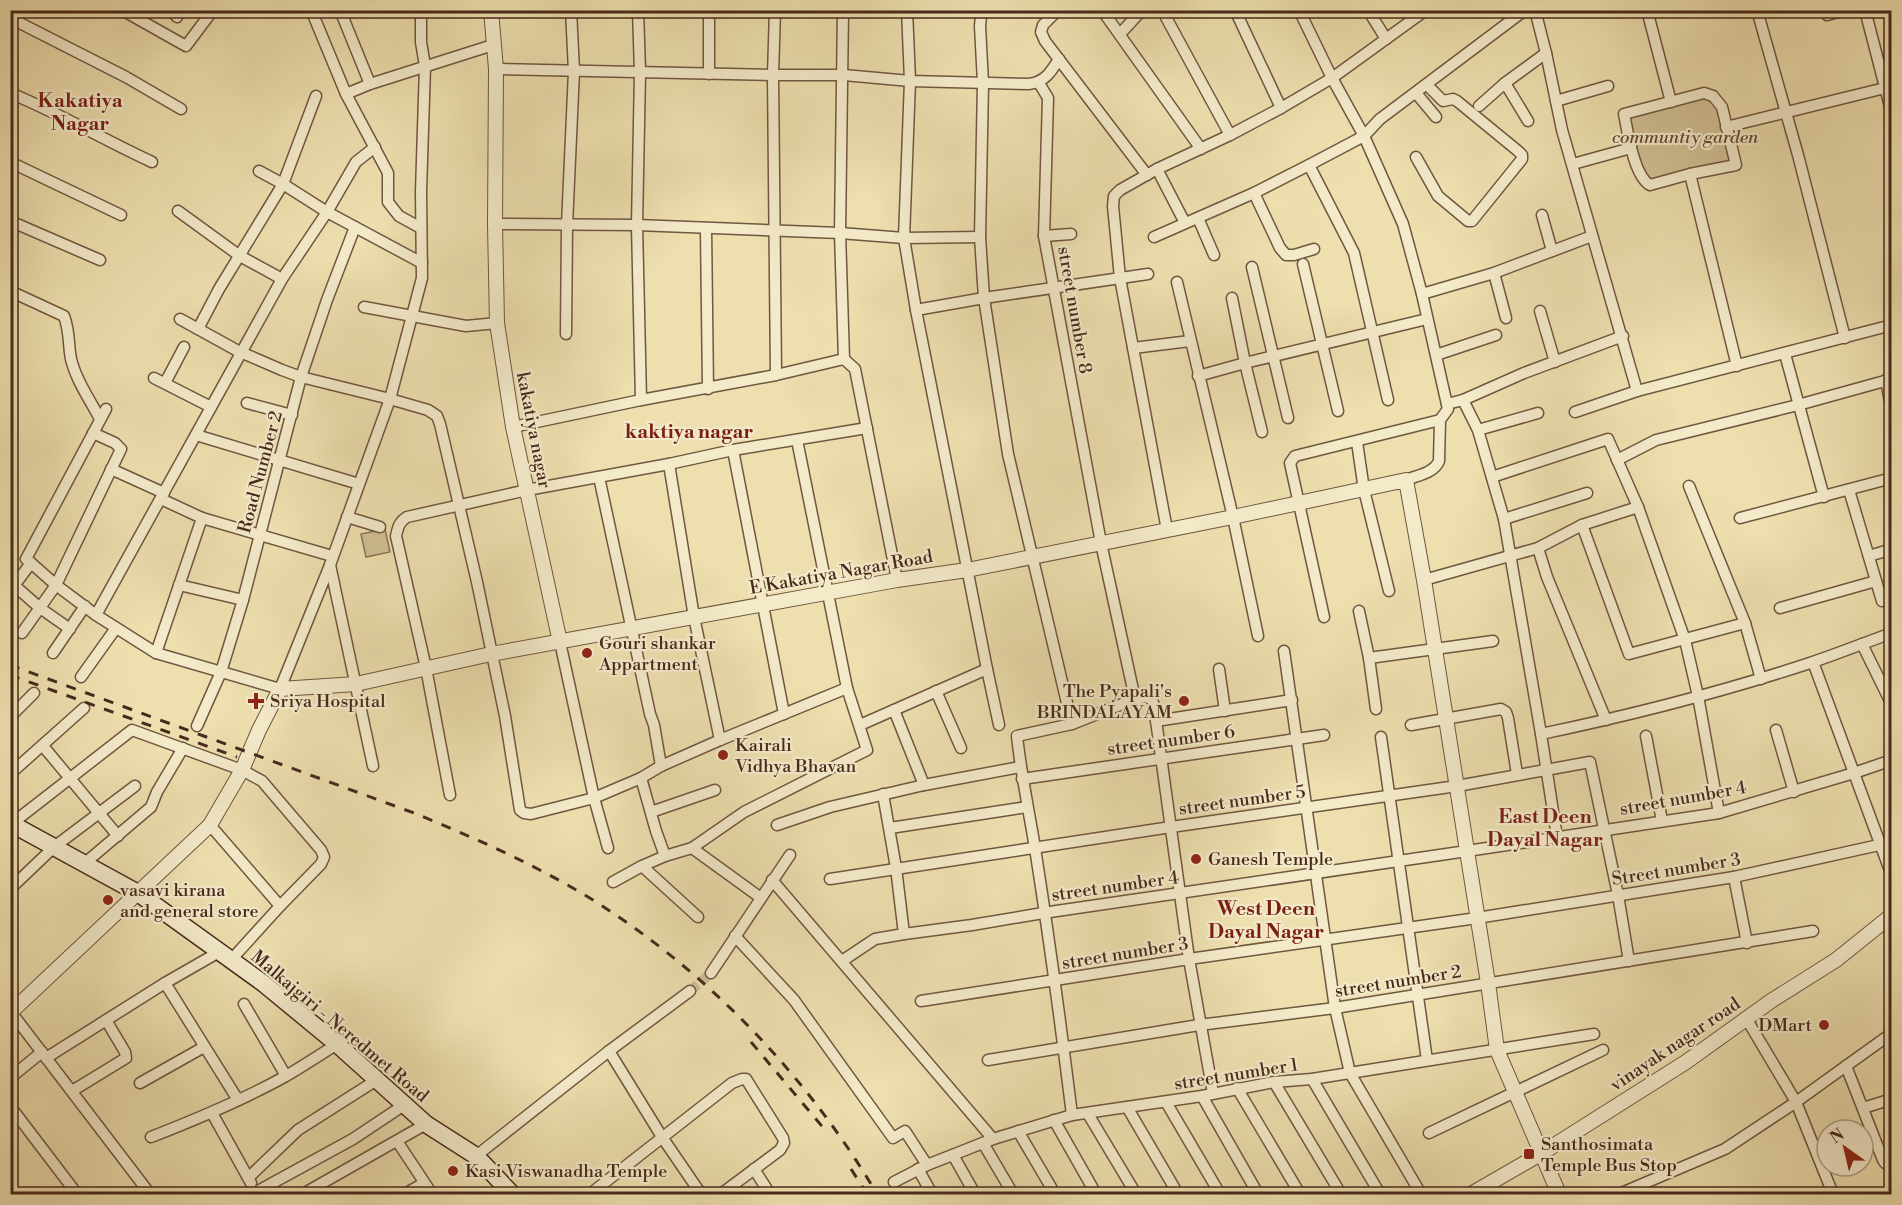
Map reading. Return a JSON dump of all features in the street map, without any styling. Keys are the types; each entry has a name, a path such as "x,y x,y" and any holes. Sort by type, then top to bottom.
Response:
{"main road":[{"name":"Malkajgiri - Neredmet Road","path":"11,824 138,893 263,983 337,1044 375,1081 426,1124 477,1156 512,1194"}],"street":[{"path":"123,10 186,46 213,10"},
{"path":"298,10 315,11 346,94 388,173 388,202 399,216 422,228"},
{"path":"340,10 370,84"},
{"path":"150,1194 11,1012 210,825 242,770 280,689 331,560 390,399 422,278 426,66 422,42 421,10"},
{"name":"kakatiya nagar","path":"491,10 496,69 496,324 513,427 594,798 608,848"},
{"path":"566,334 567,225 574,71 571,10"},
{"path":"638,10 640,72 637,225 641,400"},
{"path":"709,10 709,74"},
{"path":"775,10 773,75 776,375"},
{"path":"843,10 844,75 840,233 844,359 855,369 897,580"},
{"path":"907,10 910,81 904,238 916,310 999,725"},
{"path":"985,10 981,16 980,26 983,83 980,237 984,298 1008,454 1072,724"},
{"path":"1058,10 1043,25 1041,32 1045,41 1147,175"},
{"path":"1102,10 1201,148"},
{"path":"1120,34 1142,10"},
{"path":"1162,10 1230,135"},
{"path":"1235,10 1281,108"},
{"path":"1299,10 1332,78 1364,135 1403,224 1422,294 1447,404 1448,409 1440,420 1437,466 1406,480 1457,786 1497,1050 1559,1194"},
{"path":"1368,10 1386,39"},
{"path":"1167,530 1120,278 1114,195 1157,169 1230,135 1332,78 1426,10"},
{"path":"1154,237 1254,193 1364,135 1380,120 1525,10"},
{"path":"1535,10 1562,130 1637,391"},
{"path":"1647,10 1671,102"},
{"path":"1756,10 1798,154 1845,338"},
{"path":"1827,15 1845,10"},
{"path":"1866,10 1892,114"},
{"path":"10,18 126,77 181,109"},
{"path":"346,94 370,84 493,45"},
{"path":"1479,106 1505,83 1546,53"},
{"path":"496,69 844,75 910,81 1039,83 1049,75 1059,59"},
{"name":"street number 8","path":"1039,83 1048,98 1044,236 1101,543 1135,699"},
{"path":"1505,83 1528,121"},
{"path":"1416,157 1438,196 1468,221 1472,221 1522,159 1518,151 1457,100 1443,101 1427,85"},
{"path":"1556,100 1608,86"},
{"path":"1726,127 1885,88"},
{"path":"10,93 152,162"},
{"path":"1416,93 1436,117"},
{"path":"1704,93 1713,96 1722,106 1726,127 1736,165 1689,174 1650,185 1641,177 1631,148 1624,114 1704,93"},
{"path":"198,329 283,184 316,96"},
{"path":"96,615 282,279 327,212 356,162 375,147"},
{"path":"1573,164 1631,148"},
{"path":"10,162 120,215"},
{"path":"1309,165 1354,253 1388,400"},
{"path":"1157,169 1185,223"},
{"path":"259,171 327,212 422,263"},
{"path":"1689,174 1737,366"},
{"path":"1254,193 1280,249 1286,255 1314,249"},
{"path":"178,211 240,256 282,279"},
{"path":"1542,214 1551,251"},
{"path":"1197,218 1214,255"},
{"path":"10,221 100,261"},
{"path":"495,224 637,225 840,233 904,238 980,237"},
{"name":"Road Number 2","path":"197,726 220,672 243,600 301,377 355,227"},
{"path":"706,229 708,389"},
{"path":"1044,236 1071,234"},
{"path":"1422,294 1494,273 1592,236"},
{"path":"1304,264 1338,411"},
{"path":"1252,267 1288,418"},
{"path":"1494,273 1506,318"},
{"path":"916,310 1148,274"},
{"path":"1177,282 1233,518 1258,636"},
{"path":"10,291 64,316 69,329 70,357 75,372 100,420"},
{"path":"1232,298 1262,432"},
{"path":"364,307 466,326 496,324"},
{"path":"1540,311 1555,362"},
{"path":"1198,376 1427,318"},
{"path":"180,320 241,352 301,377 390,399 428,410 437,416 477,582 505,716 520,810 524,813 531,814 594,798 642,778 661,766 720,740 847,688"},
{"path":"1575,412 1637,391 1892,325"},
{"path":"1436,355 1497,335"},
{"path":"1447,404 1623,336"},
{"path":"1133,348 1190,341"},
{"path":"165,383 184,347"},
{"path":"1785,354 1824,496"},
{"path":"513,427 641,400 708,389 844,359"},
{"path":"154,378 211,407"},
{"path":"1617,460 1656,440 1889,380 1892,411"},
{"path":"1463,399 1478,430 1504,519 1557,837"},
{"path":"247,403 292,415"},
{"path":"106,409 26,560 96,615 156,653 280,689"},
{"path":"1478,430 1538,413"},
{"path":"1324,617 1298,503 1291,460 1295,456 1440,420"},
{"path":"450,795 426,668 396,536 398,524 407,517 527,490 733,450 867,428"},
{"path":"22,633 56,585 121,449 115,443 93,433"},
{"path":"196,435 359,484"},
{"path":"1492,477 1608,439 1638,507 1685,640 1698,696 1719,813"},
{"path":"613,882 665,856 692,848 744,812 867,750 847,688 797,440"},
{"path":"1357,442 1364,490 1389,591"},
{"path":"733,450 784,714"},
{"path":"669,464 694,617 720,740"},
{"path":"111,469 202,518 261,534 331,560"},
{"path":"599,477 661,766"},
{"path":"1740,518 1892,478"},
{"name":"E Kakatiya Nagar Road","path":"280,689 356,684 491,654 897,580 967,570 1233,518 1406,480"},
{"path":"1689,486 1745,623 1761,679"},
{"path":"1849,490 1882,601"},
{"path":"1504,519 1587,493"},
{"path":"1424,580 1538,548 1582,525 1638,507"},
{"path":"346,517 380,528"},
{"path":"156,653 202,518"},
{"path":"1582,525 1629,654 1745,623"},
{"path":"1538,548 1547,577 1606,720"},
{"path":"1869,556 1892,549"},
{"path":"331,560 373,766"},
{"path":"31,563 13,589 70,630"},
{"path":"1780,608 1876,580"},
{"path":"179,585 243,600"},
{"path":"53,653 86,606"},
{"path":"1359,611 1369,658 1376,709"},
{"path":"81,677 116,628"},
{"path":"1541,734 1606,720 1761,679 1892,633"},
{"path":"1369,658 1493,641"},
{"path":"1862,644 1892,705"},
{"path":"1284,651 1335,1008 1350,1073 1421,1194"},
{"path":"1813,662 1892,876"},
{"path":"860,725 987,669"},
{"path":"1219,669 1225,711"},
{"path":"936,691 961,748"},
{"path":"10,717 34,693"},
{"path":"1072,1115 1064,1047 1017,736 1072,724 1145,697 1152,699 1156,721 1207,1094 1258,1194"},
{"path":"1156,721 1292,700"},
{"path":"10,774 84,708"},
{"path":"1411,725 1501,709 1506,712 1508,718 1516,774"},
{"path":"894,710 924,785"},
{"path":"10,1078 44,1055 165,983 225,956 280,906 321,864 324,857 321,850 262,781 242,770 132,730 11,824"},
{"path":"1776,730 1794,792"},
{"name":"street number 6","path":"1022,779 1324,735"},
{"path":"1381,736 1426,1060"},
{"path":"1646,736 1662,820"},
{"path":"43,746 118,836"},
{"path":"85,863 151,807 157,792 183,748"},
{"name":"street number 4","path":"842,961 875,939 904,934 972,926 1043,913 1719,813 1794,792 1892,760"},
{"name":"street number 5","path":"830,879 1457,786 1590,762 1604,829"},
{"path":"777,825 830,807 883,794 1020,767"},
{"path":"642,778 665,856"},
{"path":"10,890 54,847 135,786"},
{"path":"651,812 715,790"},
{"path":"883,794 890,828 904,934"},
{"path":"890,828 1027,807"},
{"path":"210,825 280,906"},
{"path":"1604,829 1629,961"},
{"name":"Street number 3","path":"1477,918 1734,876 1879,845"},
{"path":"692,848 761,898"},
{"path":"711,973 790,855"},
{"path":"642,866 698,917"},
{"path":"1734,876 1747,942"},
{"path":"772,880 842,961 988,1141 1013,1194"},
{"name":"vinayak nagar road","path":"1472,1194 1542,1153 1686,1062 1746,1018 1836,960 1892,915"},
{"name":"street number 3","path":"921,1001 1189,959 1477,918"},
{"name":"street number 2","path":"988,1060 1199,1025 1335,1008 1813,931"},
{"path":"735,936 794,1000 893,1138 905,1131 923,1167 932,1194"},
{"path":"165,983 238,1100"},
{"path":"477,1156 609,1051 690,991"},
{"path":"244,1004 286,1076"},
{"path":"1746,1018 1796,1102 1833,1194"},
{"path":"72,1091 126,1058 125,1052 106,1020"},
{"path":"1618,1194 1725,1149 1796,1102 1892,1033"},
{"name":"street number 1","path":"894,1182 923,1167 988,1141 1072,1115 1594,1034"},
{"path":"152,1137 212,1113 286,1076 337,1044"},
{"path":"140,1083 204,1047"},
{"path":"1428,1133 1604,1050"},
{"path":"609,1051 662,1137 701,1194"},
{"path":"1846,1066 1883,1160 1885,1163 1892,1163"},
{"path":"590,1194 732,1083 746,1079 784,1143 780,1150 721,1194"},
{"path":"1312,1079 1380,1194"},
{"path":"248,1178 298,1130 375,1081"},
{"path":"1274,1082 1341,1194"},
{"path":"1237,1088 1299,1194"},
{"path":"1863,1108 1892,1099"},
{"path":"1166,1102 1220,1194"},
{"path":"10,1106 77,1194"},
{"path":"212,1113 257,1193 404,1106"},
{"path":"1127,1107 1178,1194"},
{"path":"1088,1114 1136,1194"},
{"path":"1054,1120 1096,1194"},
{"path":"303,1194 426,1124"},
{"path":"1018,1131 1055,1194"},
{"path":"397,1141 432,1194"},
{"path":"953,1155 975,1194"},
{"path":"754,1169 770,1194"},
{"path":"405,1194 424,1183"}],"green space":[{"name":"communtiy garden","path":"1713,96 1736,165 1647,183 1627,116"},
{"path":"385,529 390,552 366,557 361,534"}],"tunnel":[{"path":"690,991 711,973"}],"railway":[{"path":"10,665 414,813 505,853 593,900 677,960 753,1030 820,1109 877,1194"},
{"path":"10,675 237,757"},
{"path":"751,1042 826,1131"},
{"path":"851,1169 867,1194"}],"place":[{"name":"Gouri shankar Appartment","path":"587,653"},
{"name":"Sriya Hospital","path":"256,701"},
{"name":"The Pyapali's BRINDALAYAM","path":"1184,701"},
{"name":"Kairali Vidhya Bhavan","path":"723,755"},
{"name":"Ganesh Temple","path":"1196,859"},
{"name":"vasavi kirana and general store","path":"108,900"},
{"name":"DMart","path":"1824,1025"},
{"name":"Santhosimata Temple Bus Stop","path":"1529,1154"},
{"name":"Kasi Viswanadha Temple","path":"453,1171"}],"district":[{"name":"Kakatiya Nagar","path":"80,112"},
{"name":"kaktiya nagar","path":"689,431"},
{"name":"East Deen Dayal Nagar","path":"1545,828"},
{"name":"West Deen Dayal Nagar","path":"1266,920"}]}
